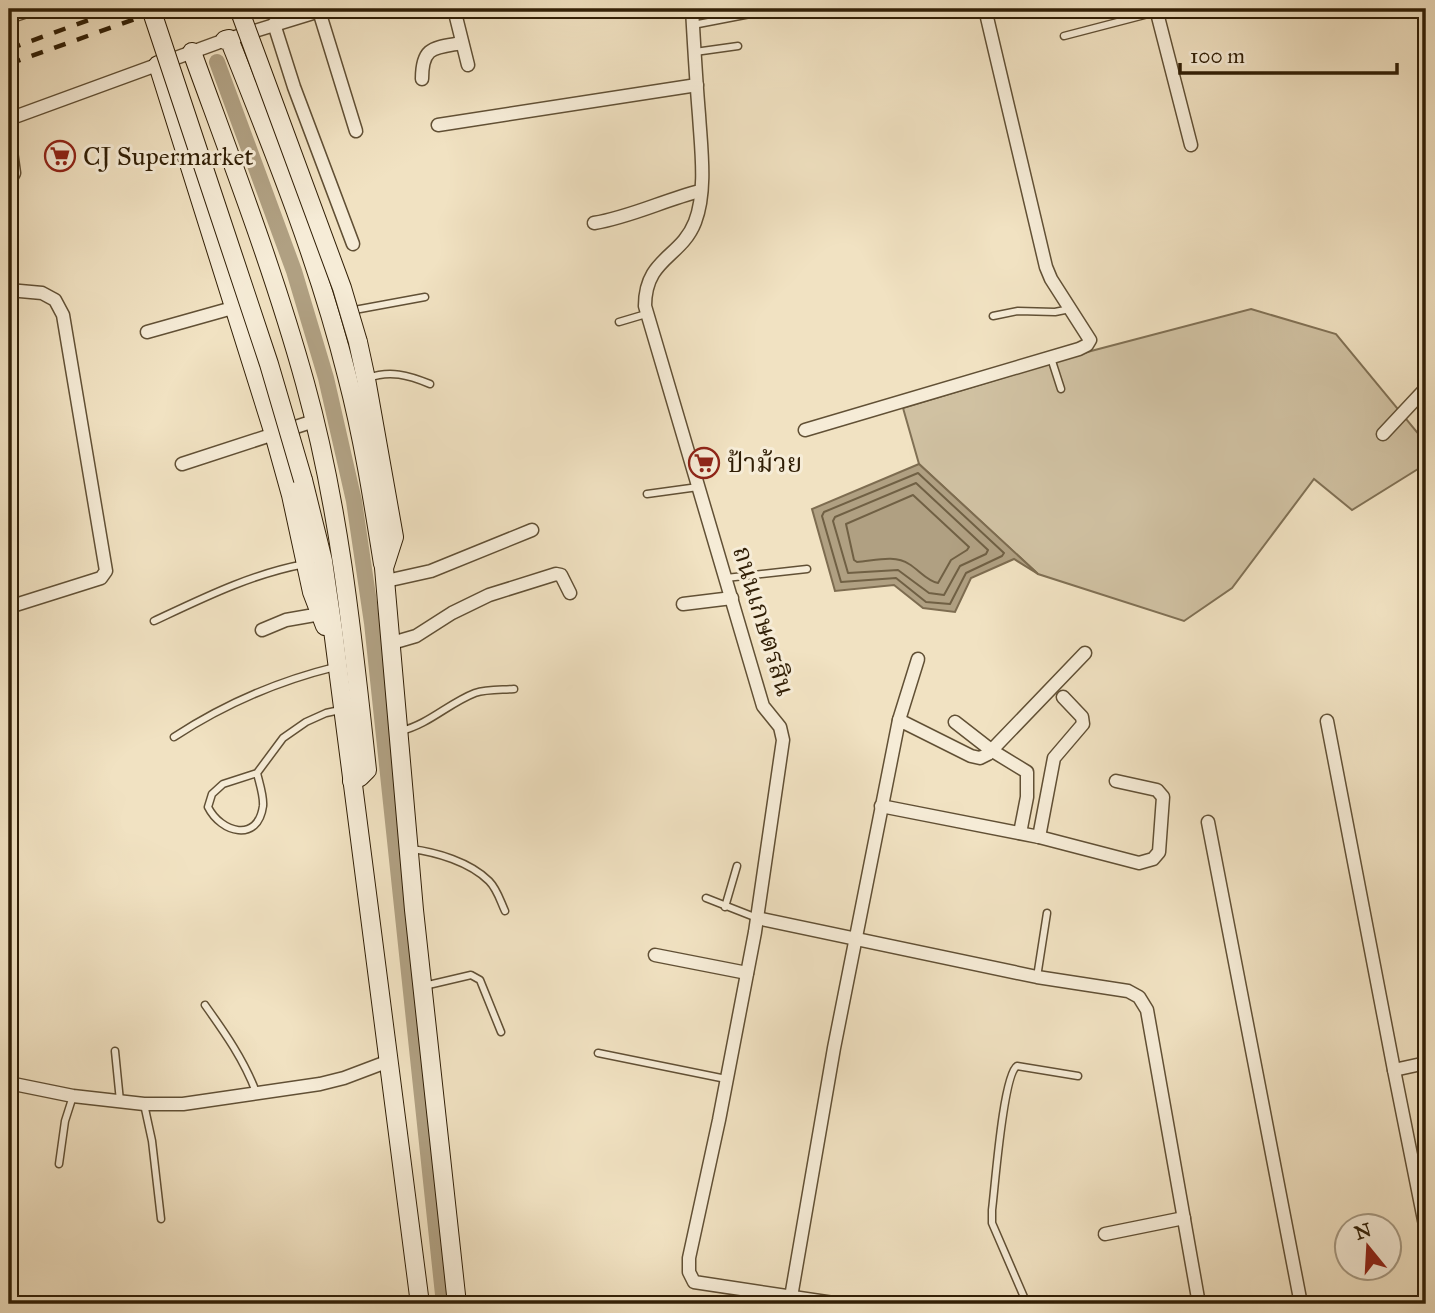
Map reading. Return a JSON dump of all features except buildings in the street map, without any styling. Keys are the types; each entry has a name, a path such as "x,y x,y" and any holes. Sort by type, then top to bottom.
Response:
{"street":[{"path":"9,17 33,9"},
{"path":"151,9 269,364 303,480 315,563 335,641 420,1304"},
{"path":"239,9 261,64 358,342 394,537 385,574"},
{"path":"454,9 468,65"},
{"name":"ถนนเกษตรสิน","path":"692,9 703,177 695,221 684,240 655,268 645,296 646,314 763,706 780,727 783,740 757,918 689,1258 689,1272 694,1282 775,1300 791,1297 840,1304"},
{"path":"805,430 1051,358 1079,349 1090,340 1046,267 985,9"},
{"path":"9,119 227,39 322,10 356,131"},
{"path":"1156,10 1191,145"},
{"path":"274,24 298,100 353,244"},
{"path":"227,39 297,214 330,315 349,383 385,574 422,986 457,1304"},
{"path":"422,79 422,62 426,55 438,48 462,43"},
{"path":"192,52 274,278 314,421 332,506 358,679 367,770 352,780"},
{"path":"158,65 236,307 291,495 315,563"},
{"path":"438,125 697,85"},
{"path":"9,137 14,173 9,182"},
{"path":"594,223 628,216 657,203 700,191"},
{"path":"9,290 42,293 55,300 63,316 84,450 106,563 106,571 101,578 9,607"},
{"path":"147,332 236,307"},
{"path":"1383,434 1426,388"},
{"path":"182,464 314,421"},
{"path":"385,574 431,571 532,530"},
{"path":"391,643 416,636 452,613 489,595 556,574 561,575 570,593"},
{"path":"683,604 732,598"},
{"path":"262,630 286,620 326,613"},
{"path":"899,720 980,758 991,750 1085,653"},
{"path":"791,1297 881,807 899,720 918,659"},
{"path":"1039,837 1054,758 1083,724 1082,717 1063,697"},
{"path":"1327,721 1426,1230"},
{"path":"955,722 991,750 1027,772 1029,782 1020,833"},
{"path":"881,807 1039,837 1139,863 1153,859 1159,852 1161,843 1161,793 1115,781"},
{"path":"1208,822 1301,1304"},
{"path":"757,918 1037,977 1128,991 1139,997 1144,1003 1149,1020 1199,1304"},
{"path":"655,955 747,973"},
{"path":"9,1083 73,1096 144,1104 183,1104 344,1078 389,1061"},
{"path":"1394,1070 1426,1063"},
{"path":"1105,1234 1184,1218"}],"lane":[{"path":"1065,36 1156,10"},
{"path":"693,24 750,14"},
{"path":"695,52 738,46"},
{"path":"330,315 425,297"},
{"path":"993,316 1018,311 1055,312 1072,308"},
{"path":"619,322 646,314"},
{"path":"1051,358 1061,389"},
{"path":"366,379 394,373 430,384"},
{"path":"647,494 698,487"},
{"path":"154,621 274,569 315,563"},
{"path":"726,578 807,569"},
{"path":"174,737 205,717 240,701 297,677 338,666"},
{"path":"399,732 425,723 472,694 514,689"},
{"path":"257,773 263,805 257,821 248,829 236,830 214,820 208,807 212,794 223,784 257,773 284,738 306,722 326,713 343,710"},
{"path":"409,848 445,857 476,871 489,881 497,892 505,911"},
{"path":"726,908 737,866"},
{"path":"706,898 757,918"},
{"path":"1037,977 1047,913"},
{"path":"422,986 471,975 480,980 501,1032"},
{"path":"205,1005 242,1060 256,1094"},
{"path":"115,1051 120,1101"},
{"path":"598,1054 726,1079"},
{"path":"1027,1304 992,1223 1004,1104 1011,1071 1017,1066 1078,1076"},
{"path":"59,1164 65,1121 73,1096"},
{"path":"144,1104 152,1141 161,1219"}],"shaded area":[{"path":"1251,309 1336,334 1426,443 1426,464 1352,510 1314,479 1232,588 1184,621 1038,574 919,464 903,408 1091,351"}],"water":[{"path":"919,464 1038,574 1014,559 971,578 955,612 923,608 894,585 835,591 812,509"}],"waterway":[{"path":"217,62 294,271 326,378 354,501 372,623 444,1304"}],"railway":[{"path":"9,49 119,9"},
{"path":"9,64 163,9"}],"place":[{"name":"CJ Supermarket","path":"60,156"},
{"name":"ป้าม้วย","path":"704,463"}]}
